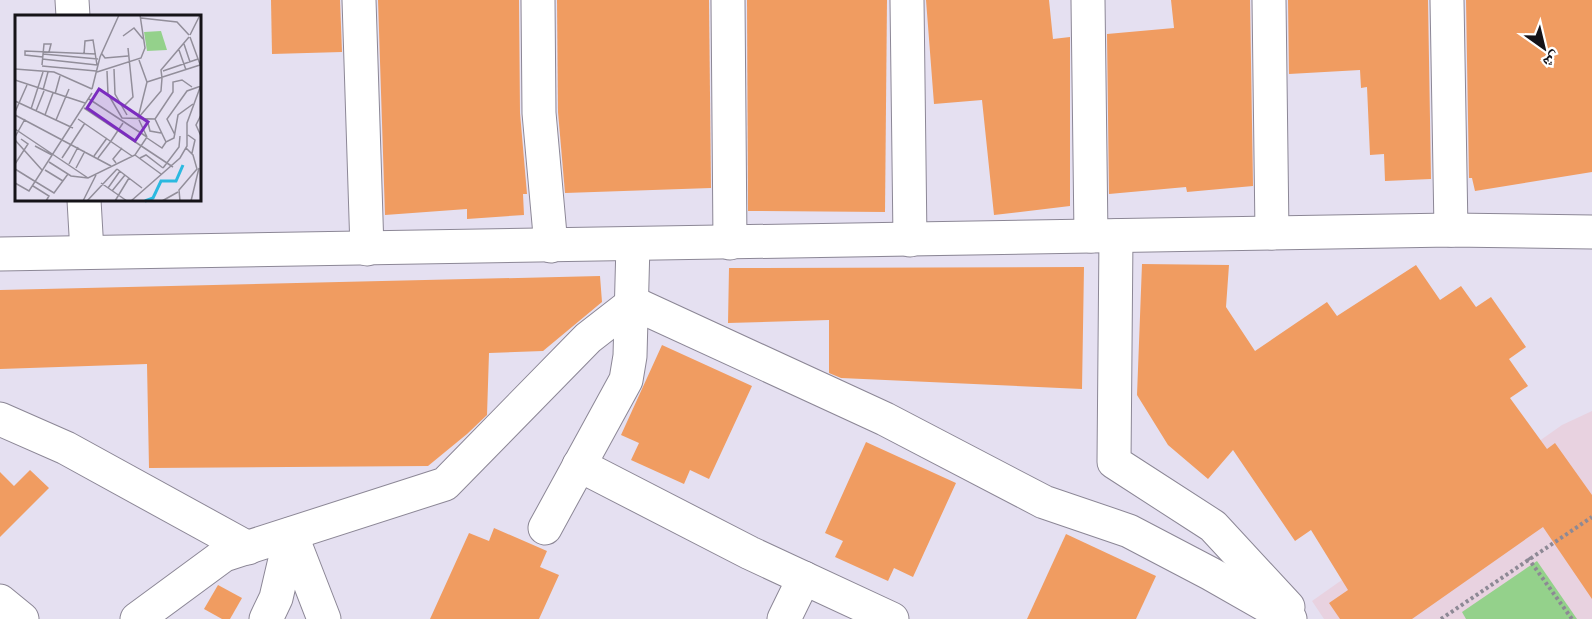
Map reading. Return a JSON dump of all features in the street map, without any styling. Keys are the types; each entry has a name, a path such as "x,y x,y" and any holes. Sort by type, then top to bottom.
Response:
{"street":[{"path":"72,0 73,15"},
{"path":"359,0 367,249"},
{"path":"538,0 539,114 551,246"},
{"path":"728,0 730,243"},
{"path":"906,0 910,240"},
{"path":"1088,0 1114,462 1213,526 1299,619"},
{"path":"1269,0 1272,233"},
{"path":"1448,0 1451,230"},
{"path":"84,201 87,252"},
{"path":"0,254 1451,230 1592,232"},
{"path":"545,528 626,380 630,356 633,303 633,244"},
{"path":"137,619 225,555 445,484 588,338 633,303"},
{"path":"633,303 885,420 1044,502 1129,531 1290,619"},
{"path":"0,419 66,448 248,548"},
{"path":"579,465 804,578 892,619"},
{"path":"266,619 276,598 291,534"},
{"path":"291,534 324,619"},
{"path":"784,619 804,578"},
{"path":"0,601 22,619"}],"path":[{"path":"1441,619 1528,558 1592,517"},
{"path":"1528,558 1572,619"}],"shaded area":[{"path":"1592,411 1592,619 1324,619 1312,601 1562,425"}],"green space":[{"path":"1537,561 1577,619 1466,619 1462,612"}],"building":[{"path":"271,0 340,0 342,52 272,54"},
{"path":"378,0 519,0 520,113 527,194 523,194 524,215 467,219 467,209 385,215"},
{"path":"557,0 709,0 711,188 565,193 558,112"},
{"path":"747,0 887,0 885,212 748,211"},
{"path":"926,0 1049,0 1053,39 1070,37 1070,206 994,215 982,100 934,104"},
{"path":"1171,0 1250,0 1253,186 1187,192 1186,187 1109,194 1107,34 1174,28"},
{"path":"1288,0 1428,0 1431,179 1385,181 1384,154 1370,155 1367,87 1361,88 1360,70 1289,74"},
{"path":"1466,0 1592,0 1592,172 1475,191 1472,178 1469,178"},
{"path":"1142,264 1229,265 1226,307 1255,351 1327,302 1337,316 1416,265 1440,300 1461,286 1476,307 1491,297 1526,347 1509,359 1528,386 1510,398 1547,449 1555,443 1592,495 1592,599 1543,527 1412,619 1340,619 1329,603 1348,590 1311,530 1295,541 1233,450 1208,479 1168,445 1137,395"},
{"path":"1084,267 1082,389 841,378 829,373 829,320 728,323 729,268"},
{"path":"600,276 602,302 543,351 489,353 487,415 428,466 149,468 147,364 0,369 0,290"},
{"path":"662,345 752,386 709,479 690,470 684,484 631,460 639,443 621,435"},
{"path":"866,442 956,483 913,577 894,568 888,581 835,557 843,541 825,533"},
{"path":"30,470 49,488 0,537 0,472 14,486"},
{"path":"494,528 547,551 540,567 559,575 539,619 430,619 469,533 489,541"},
{"path":"1066,534 1156,576 1136,619 1027,619"},
{"path":"218,585 242,598 230,619 222,619 204,609"}]}
